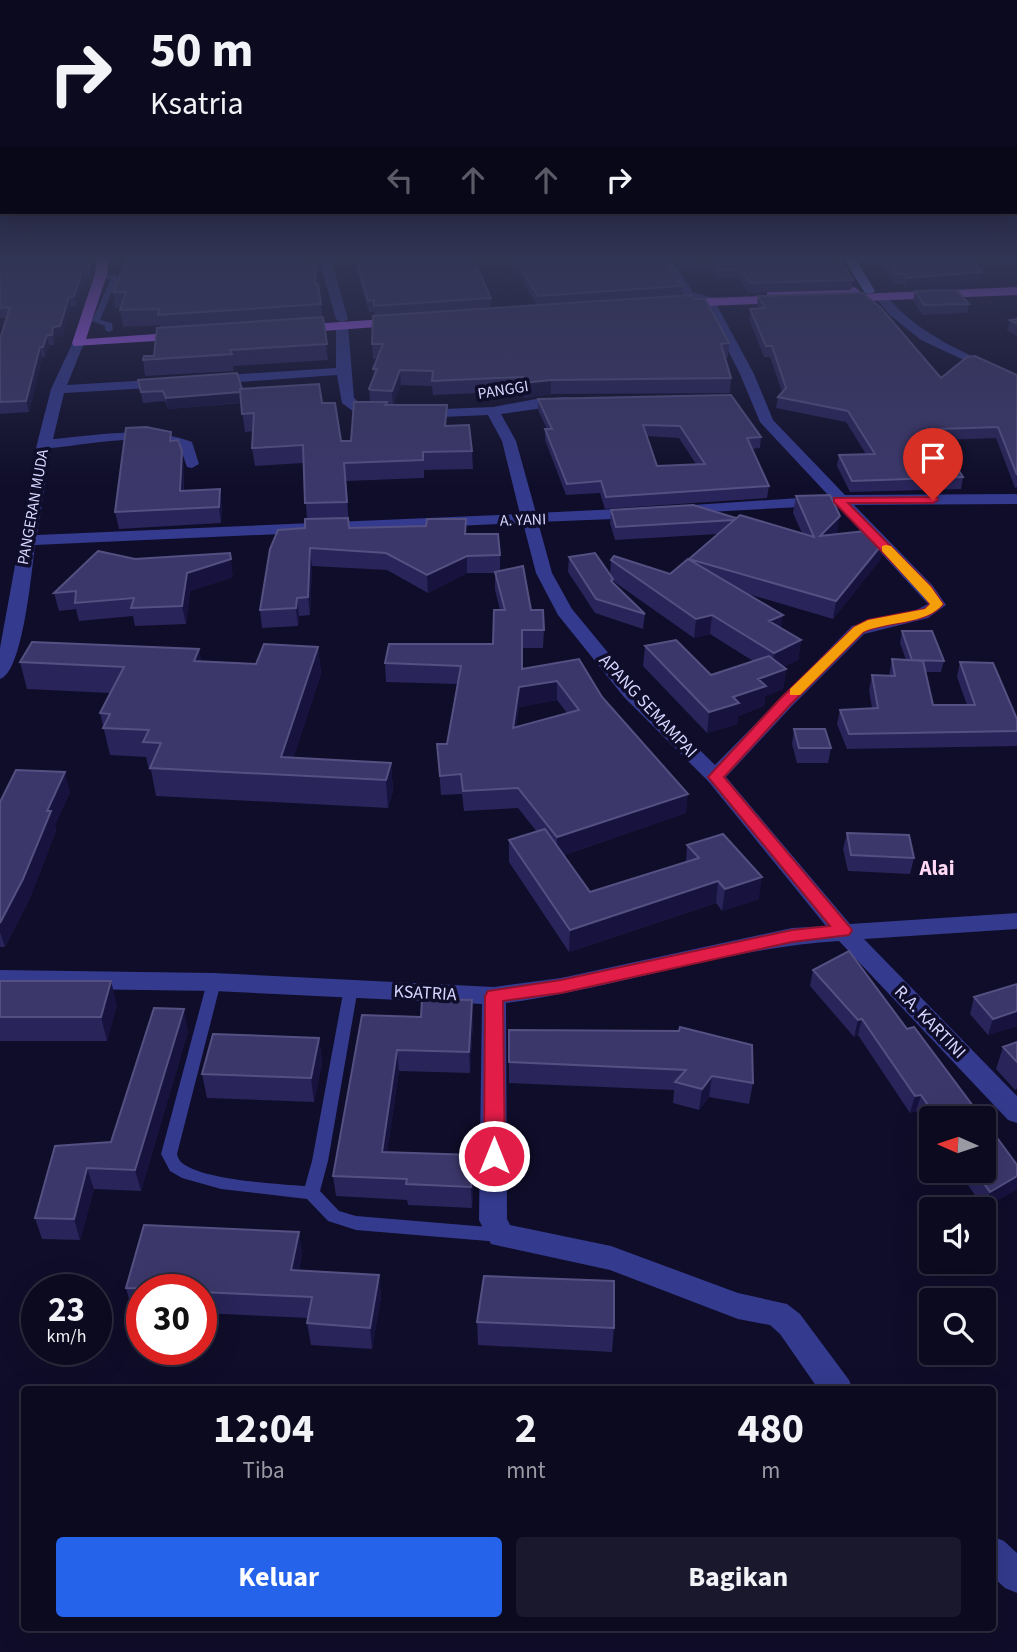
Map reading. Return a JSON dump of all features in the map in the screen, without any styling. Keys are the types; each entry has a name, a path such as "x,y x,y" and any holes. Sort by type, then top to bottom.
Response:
{"main road":[{"path":"80,337 81,333"},
{"path":"80,337 96,333"},
{"path":"80,337 144,333"}],"street":[{"path":"202,380 343,371 342,333"},
{"path":"715,777 858,629 873,623 929,612 937,604 927,590 766,422 758,399 725,333"},
{"path":"918,333 1017,381"},
{"name":"PANGERAN MUDA","path":"0,673 12,640 44,444 58,388 80,337"},
{"name":"PANGGI","path":"343,371 346,394 351,405 359,409 398,414 493,411 536,403 578,401"},
{"path":"58,388 176,382"},
{"path":"737,400 758,399"},
{"name":"APANG SEMAMPAI","path":"493,411 509,441 544,573 564,611 631,693 715,777 843,930"},
{"path":"44,444 144,437 177,439 187,445 192,464"},
{"name":"A. YANI","path":"29,540 528,519 838,500 1017,499"},
{"name":"KSATRIA","path":"0,979 214,982 494,996 561,987 779,939 843,930 1017,921"},
{"name":"R.A. KARTINI","path":"843,930 1017,1113"},
{"path":"494,996 494,1220 501,1235 611,1258 738,1306 777,1313 790,1324 835,1386"},
{"path":"996,1557 1017,1576"}],"lane":[{"path":"214,982 169,1154 174,1167 191,1175 264,1189 311,1193 334,1216 356,1223 501,1235"},
{"path":"311,1193 320,1161 351,988"}],"building":[{"path":"2,333 52,333 47,335 43,347 40,347 26,401 0,402"},
{"path":"156,333 325,333 327,344 230,350 232,354 143,360 144,356 154,356"},
{"path":"372,333 724,333 729,343 721,344 731,378 551,380 524,383 523,377 432,381 433,371 400,370 392,391 372,390 369,389 377,369 373,369 383,344 372,344"},
{"path":"760,333 903,333 941,378 967,357 975,356 1017,375 1017,475 998,427 940,429 944,434 936,435 963,477 852,481 839,455 875,454 848,411 778,397 786,388 772,346 766,346"},
{"path":"237,373 242,389 240,392 166,398 163,391 141,392 138,380"},
{"path":"319,384 322,403 335,403 341,441 351,441 354,402 447,405 445,426 469,425 472,451 423,452 423,460 344,463 347,502 305,503 303,445 252,448 254,413 242,414 240,389"},
{"path":"731,395 761,437 747,438 769,486 606,497 601,481 567,484 545,429 552,429 538,399","holes":["643,425 680,426 705,464 657,466"]},
{"path":"146,427 171,432 170,441 178,440 182,451 180,491 220,489 219,507 115,512 126,428"},
{"path":"830,495 840,516 820,536 874,530 884,542 836,601 689,559 740,515 814,537 796,496"},
{"path":"693,505 736,518 616,527 611,510"},
{"path":"348,518 349,528 426,526 427,519 466,519 465,534 498,534 500,555 467,556 427,575 386,553 310,548 308,597 297,598 296,608 260,610 270,549 278,530 305,528 305,519"},
{"path":"98,551 135,559 230,553 231,559 187,573 182,606 131,608 134,598 75,603 76,591 54,593"},
{"path":"595,553 613,579 611,581 645,614 596,599 569,557"},
{"path":"614,556 670,574 688,559 783,615 769,621 801,640 774,653 712,615 696,619 611,560"},
{"path":"523,566 531,610 543,610 544,630 522,630 522,669 579,659 602,697 688,794 557,837 518,788 463,791 461,774 440,776 437,744 447,744 461,666 385,663 389,644 493,644 494,610 505,610 495,572","holes":["557,681 579,710 513,728 519,687"]},
{"path":"902,631 932,631 944,661 912,660"},
{"path":"676,640 711,675 769,656 786,669 758,679 766,686 733,697 739,703 709,712 645,646"},
{"path":"32,642 199,649 194,661 256,664 264,644 318,647 281,757 391,763 386,780 150,768 161,743 143,742 149,730 103,728 110,714 100,713 124,667 20,662"},
{"path":"892,659 923,661 933,705 975,705 960,662 993,663 1017,719 1017,731 849,734 840,710 878,708 872,675 895,676"},
{"path":"794,729 825,729 831,748 799,748"},
{"path":"16,770 65,772 47,811 51,811 23,879 0,923 0,802"},
{"path":"545,829 590,892 699,858 687,845 723,834 762,877 725,889 718,881 570,930 509,840"},
{"path":"847,833 909,835 914,858 851,855"},
{"path":"849,951 907,1029 914,1027 973,1106 929,1106 921,1095 915,1096 862,1019 858,1020 813,970"},
{"path":"0,981 111,981 101,1017 0,1017"},
{"path":"1017,984 1017,1011 993,1019 974,997"},
{"path":"422,999 472,1000 469,1052 397,1050 382,1152 474,1155 471,1187 406,1184 407,1179 333,1176 362,1015 421,1017"},
{"path":"154,1008 184,1009 135,1170 87,1168 74,1219 35,1218 55,1146 111,1142"},
{"path":"680,1027 752,1045 753,1083 712,1076 702,1089 675,1082 686,1070 509,1062 509,1030 679,1031"},
{"path":"213,1034 319,1038 311,1078 202,1074"},
{"path":"1017,1042 1017,1062 1003,1047"},
{"path":"996,1136 1017,1165 1017,1176 990,1192 984,1183 996,1183"},
{"path":"144,1225 299,1232 291,1270 379,1275 370,1328 307,1323 312,1297 217,1293 217,1274 130,1274"},
{"path":"484,1276 614,1281 614,1328 477,1322"}],"slow traffic":[{"path":"795,692 858,629 934,609 937,604 927,590 886,549"}],"district":[{"name":"Alai","path":"937,868"}],"route":[{"path":"494,1156 494,996 561,987 701,954 792,936 843,930 715,777 858,629 873,623 929,612 937,604 927,590 838,500 933,500"}]}
